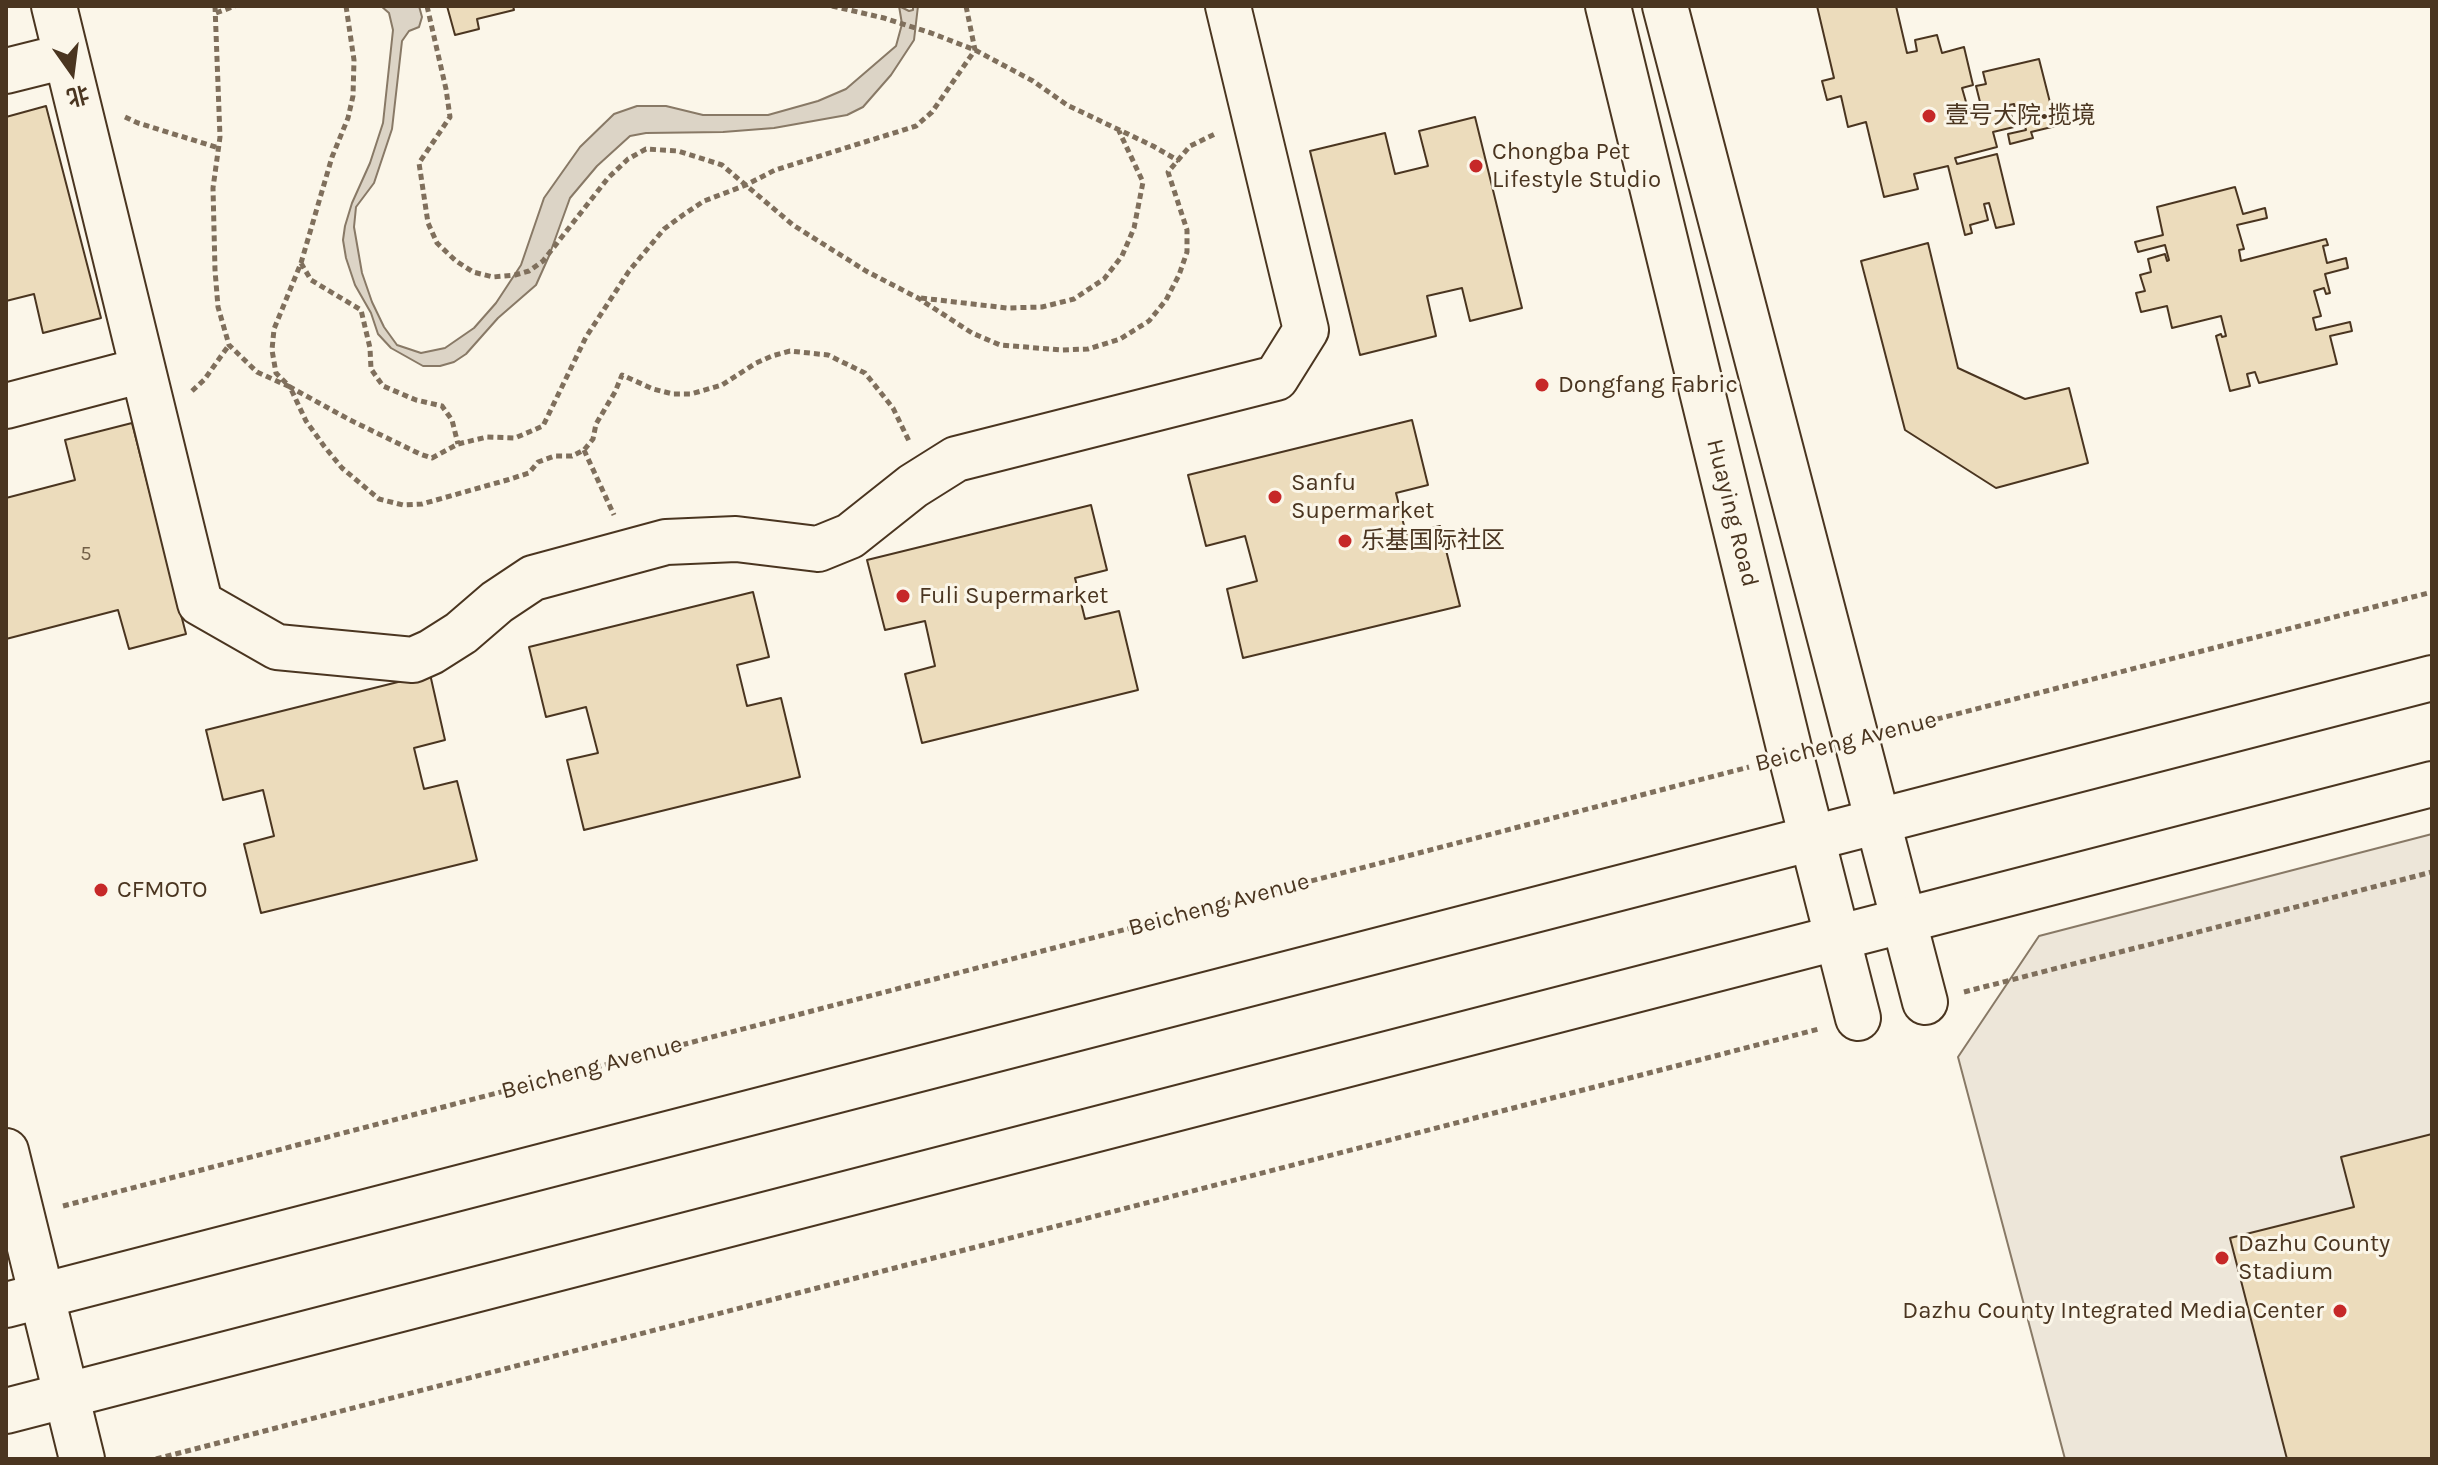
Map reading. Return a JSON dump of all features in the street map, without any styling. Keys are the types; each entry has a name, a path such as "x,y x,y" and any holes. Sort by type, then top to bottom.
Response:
{"main road":[{"path":"54,6 200,603 277,647 413,660 461,633 497,602 533,578 666,542 736,539 818,549 850,536 913,486 956,459 1276,378 1306,330 1228,6"},
{"name":"Huaying Road","path":"1608,6 1858,1018"},
{"path":"1665,6 1925,1002"},
{"path":"6,71 71,73"},
{"path":"6,406 143,370"},
{"path":"24,1301 2432,678"},
{"path":"6,1411 2432,784"},
{"path":"6,1151 22,1216 24,1301 66,1396 82,1459"}],"path":[{"path":"235,6 215,10 219,148 213,188 215,270 218,307 229,345 257,372 432,458 458,444 487,437 515,438 543,426 586,337 646,249 664,229 683,215 704,201 775,170 916,126 932,112 975,50 966,6"},
{"path":"346,6 354,60 353,96 301,263 274,329 272,350 276,373 290,387 306,421 342,468 379,499 403,505 422,504 529,473 538,462 555,456 572,456 584,450 593,439 596,424 622,375 653,389 691,394 722,385 772,356 790,351 810,351 828,355 865,373 879,388 905,429 912,450 913,486"},
{"path":"427,6 450,117 419,163 422,197 437,243 473,272 493,277 529,271 543,261 608,178 628,159 646,149 678,151 722,165 793,225 820,243 918,298 972,333 1000,345 1088,349 1120,339 1149,321 1166,300 1187,252 1187,230 1168,172 1190,146 1226,129 1251,104"},
{"path":"832,6 901,23 975,50 1033,81 1067,105 1179,161"},
{"path":"71,73 138,123 219,148"},
{"path":"918,298 1007,308 1042,307 1074,299 1104,279 1122,256 1134,228 1143,182 1119,130"},
{"path":"301,263 311,280 361,310 370,348 371,369 383,386 416,400 442,406 452,420 458,444"},
{"path":"155,419 168,416 204,380 229,345"},
{"path":"584,450 613,512 627,552"},
{"name":"Beicheng Avenue","path":"1856,739 2432,592"},
{"name":"Beicheng Avenue","path":"22,1216 1791,756"},
{"path":"1925,1002 2432,872"},
{"path":"156,1459 1858,1018"}],"shaded area":[{"path":"381,6 419,6 422,17 419,27 409,31 402,41 392,129 374,183 356,207 354,227 362,273 384,327 397,345 421,353 445,348 474,328 496,303 521,265 544,198 580,147 614,114 637,106 666,106 703,115 768,115 818,101 846,89 896,46 902,24 899,6 909,11 913,10 913,6 918,6 914,40 891,75 863,107 847,115 774,128 630,136 597,166 570,198 536,285 498,318 466,354 440,366 423,366 391,348 378,334 371,313 355,285 343,240 352,203 383,123 393,30 389,13"},
{"name":"Dazhu County Stadium","path":"2432,834 2432,1459 2065,1459 1958,1057 2039,936"}],"building":[{"path":"447,6 513,6 514,10 477,19 479,29 455,35"},
{"name":"壹号大院•揽境","path":"1817,6 1896,6 1907,53 1917,51 1915,40 1937,35 1942,53 1964,47 1973,85 1962,88 1968,109 1981,106 1976,86 1986,84 1983,72 2039,59 2056,126 2031,132 2033,138 2010,144 2008,134 2026,130 2021,108 2015,110 2014,104 2009,105 2014,127 1993,132 1997,147 1955,158 1957,164 1997,154 2014,224 1996,228 1989,203 1984,204 1988,220 1970,225 1972,233 1965,235 1948,166 1914,174 1918,189 1884,197 1866,122 1848,127 1841,96 1827,100 1822,81 1834,78"},
{"path":"46,106 101,318 43,333 34,294 6,301 6,117"},
{"path":"1475,117 1522,308 1470,321 1462,288 1427,296 1436,336 1360,355 1310,151 1385,133 1395,174 1428,166 1419,131"},
{"path":"2235,187 2243,214 2265,208 2267,218 2237,225 2244,249 2239,250 2241,261 2326,239 2328,245 2323,246 2327,263 2346,258 2348,268 2325,274 2330,293 2326,294 2324,288 2314,291 2321,316 2313,318 2316,330 2350,322 2352,331 2330,336 2337,364 2259,383 2255,372 2247,374 2250,386 2230,391 2216,336 2226,336 2221,316 2172,328 2167,306 2141,312 2136,293 2145,291 2140,275 2151,272 2148,259 2165,254 2169,260 2165,245 2138,252 2135,242 2163,235 2157,207"},
{"path":"1928,243 1958,368 2025,399 2069,388 2088,463 1996,488 1905,430 1861,261"},
{"name":"乐基国际社区","path":"1412,420 1428,485 1396,493 1406,534 1440,526 1460,606 1243,658 1227,589 1257,581 1245,536 1206,546 1188,475"},
{"path":"132,423 186,634 129,649 118,610 6,639 6,498 75,480 65,440"},
{"path":"1091,505 1107,570 1075,578 1085,619 1119,611 1138,690 922,743 905,674 935,666 925,621 885,630 867,560"},
{"path":"753,592 769,657 737,665 747,706 781,698 800,777 584,830 567,760 598,753 586,707 546,717 529,647"},
{"path":"430,674 445,740 414,748 424,789 457,781 477,860 261,913 244,844 274,836 263,790 223,800 206,730"},
{"name":"Dazhu County Integrated Media Center","path":"2432,1134 2432,1459 2287,1459 2230,1238 2354,1207 2341,1157"}],"place":[{"name":"壹号大院•揽境","path":"1929,116"},
{"name":"Chongba Pet Lifestyle Studio","path":"1476,166"},
{"name":"Dongfang Fabric","path":"1542,385"},
{"name":"Sanfu Supermarket","path":"1275,497"},
{"name":"乐基国际社区","path":"1345,541"},
{"name":"Fuli Supermarket","path":"903,596"},
{"name":"CFMOTO","path":"101,890"},
{"name":"Dazhu County Stadium","path":"2222,1258"},
{"name":"Dazhu County Integrated Media Center","path":"2340,1311"}]}
